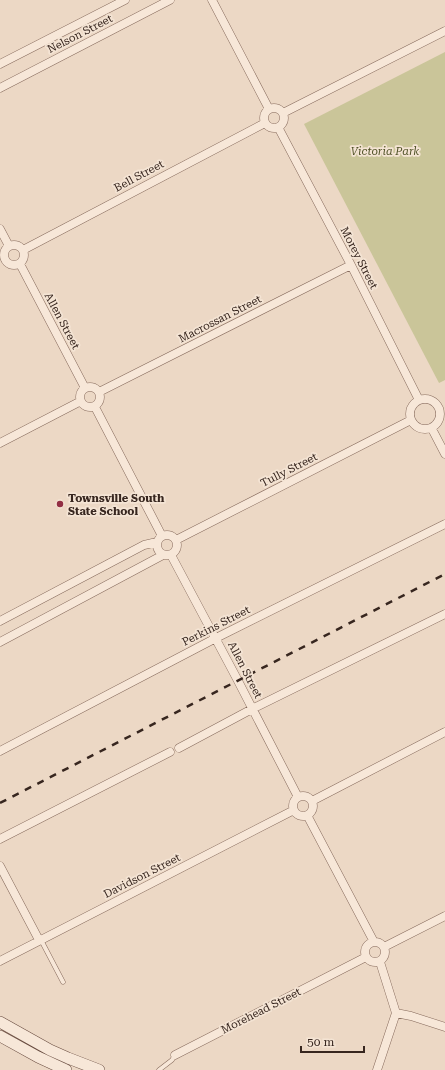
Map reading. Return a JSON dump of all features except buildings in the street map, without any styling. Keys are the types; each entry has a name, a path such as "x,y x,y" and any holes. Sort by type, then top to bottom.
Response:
{"main road":[{"path":"0,1022 50,1050 96,1070"},
{"path":"0,1036 38,1057 66,1070"}],"street":[{"name":"Nelson Street","path":"0,64 125,0"},
{"name":"Nelson Street","path":"0,88 170,0"},
{"path":"212,0 269,109"},
{"path":"283,113 445,31"},
{"path":"277,108 283,113 284,122 278,128 271,128 265,123 264,115 269,109 277,108"},
{"name":"Bell Street","path":"23,250 265,123"},
{"name":"Morey Street","path":"278,128 351,265 419,400"},
{"path":"0,229 9,246"},
{"path":"17,245 23,250 24,258 20,264 14,265 2,260 5,251 9,246 17,245"},
{"name":"Allen Street","path":"20,264 85,388"},
{"name":"Macrossan Street","path":"99,392 351,265"},
{"path":"93,387 99,392 99,404 95,407 86,407 81,401 81,394 85,388 93,387"},
{"path":"429,399 442,407 441,418 432,429 422,429 411,420 410,411 415,402 419,400 429,399"},
{"path":"0,443 81,401"},
{"path":"95,407 160,539 158,549 160,552 167,555"},
{"name":"Tully Street","path":"176,540 411,420"},
{"path":"432,429 445,454"},
{"name":"Perkins Street","path":"0,751 216,638 445,524"},
{"path":"0,621 144,545 167,535 172,536 178,544 175,552 144,566 0,642"},
{"name":"Allen Street","path":"167,555 216,638 298,797"},
{"path":"179,748 252,709 445,614"},
{"path":"312,801 445,732"},
{"path":"0,839 170,752"},
{"path":"305,796 312,801 313,809 307,815 299,815 294,810 293,803 298,797 305,796"},
{"name":"Davidson Street","path":"0,961 294,810"},
{"path":"307,815 374,942"},
{"path":"0,866 40,940"},
{"path":"384,947 445,916"},
{"path":"374,942 381,944 386,951 384,959 376,963 371,962 366,957 365,953 367,946 374,942"},
{"name":"Morehead Street","path":"175,1055 366,957"},
{"path":"377,1070 396,1013 380,962"},
{"path":"396,1013 411,1016 445,1027"}],"lane":[{"path":"40,940 63,982"},
{"name":"Morehead Street","path":"159,1070 172,1060 175,1055"}],"green space":[{"name":"Victoria Park","path":"445,52 445,380 439,383 304,124"}],"railway":[{"path":"0,803 445,574"}],"place":[{"name":"Townsville South State School","path":"60,504"}]}
